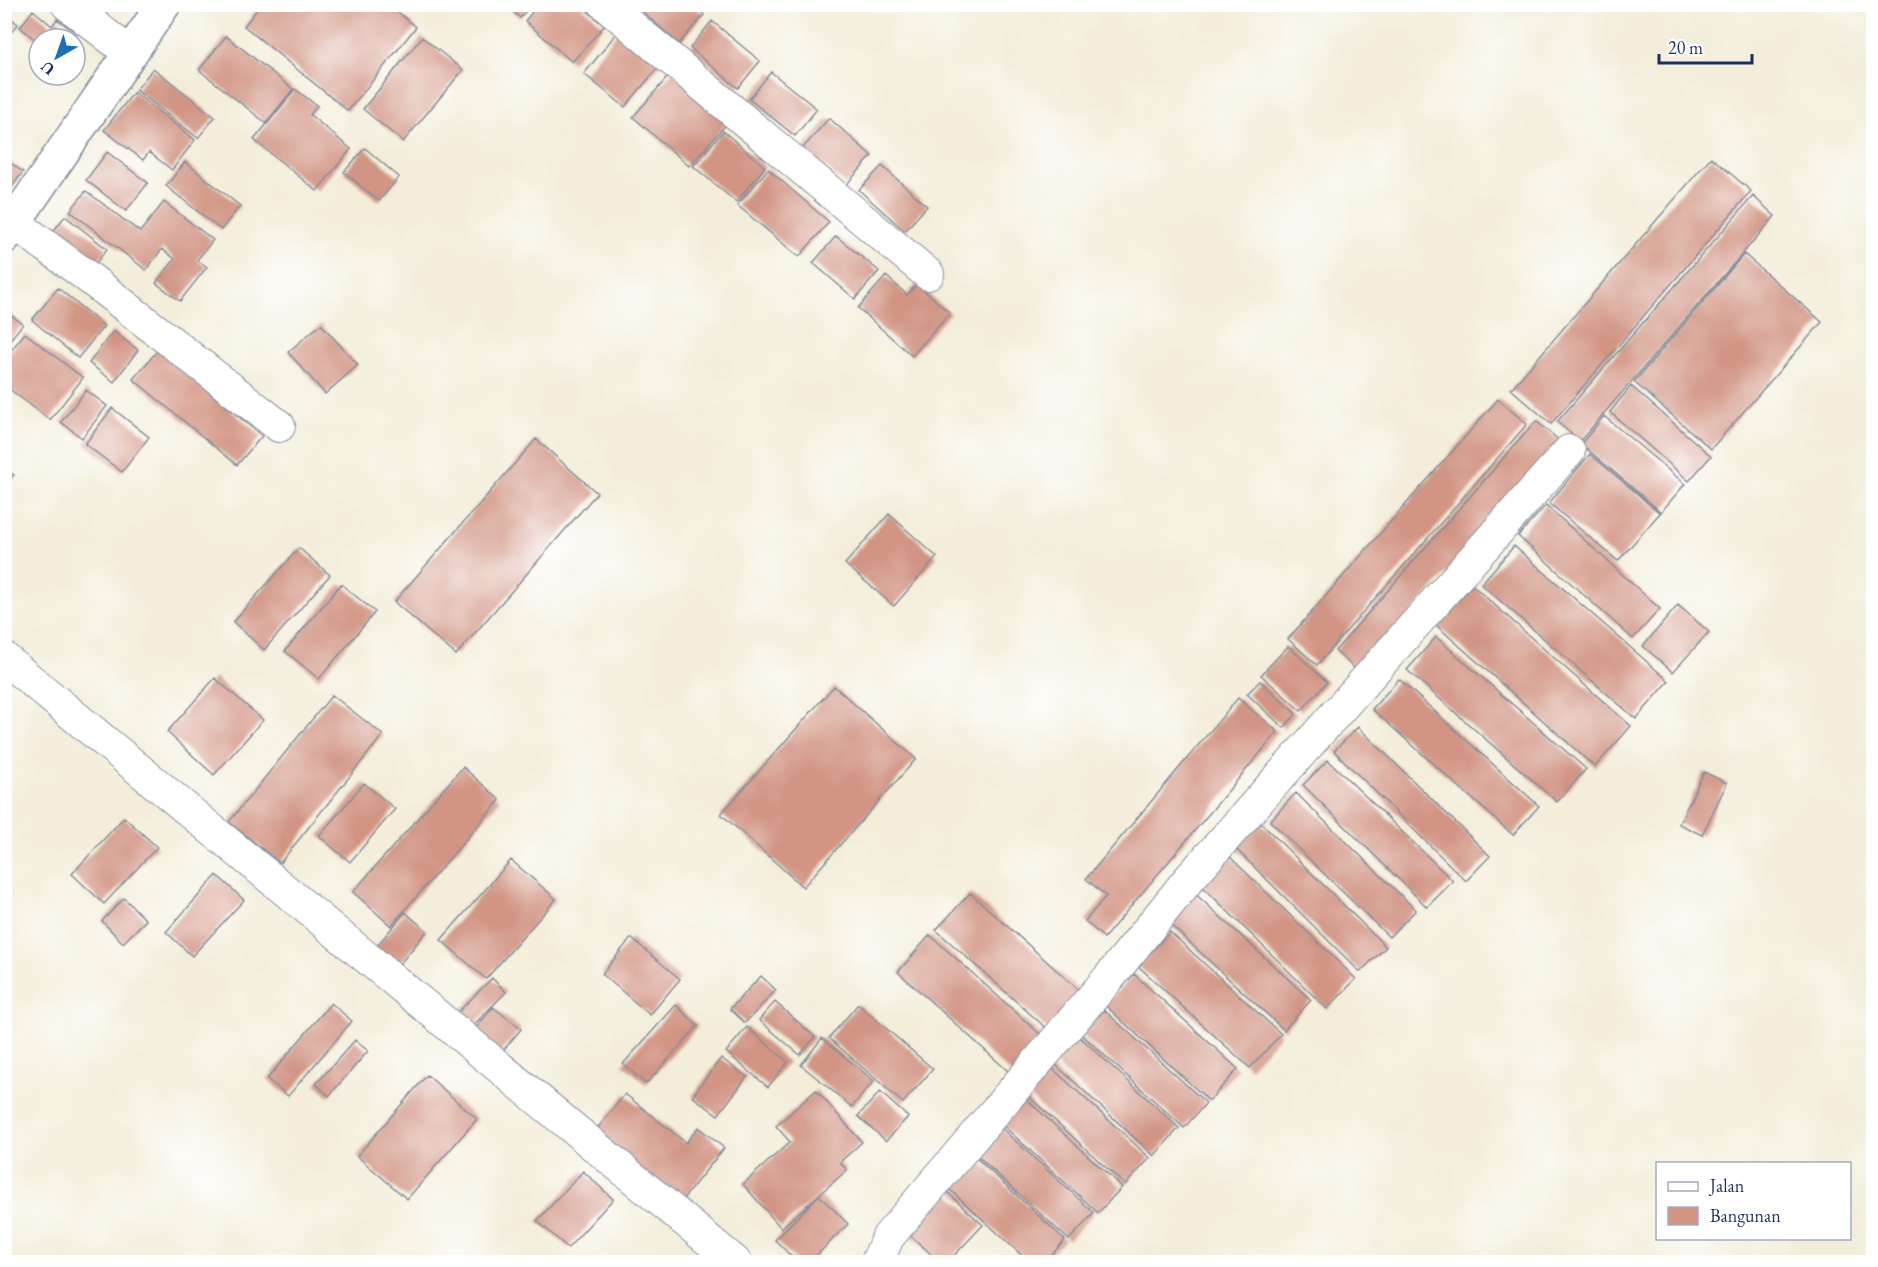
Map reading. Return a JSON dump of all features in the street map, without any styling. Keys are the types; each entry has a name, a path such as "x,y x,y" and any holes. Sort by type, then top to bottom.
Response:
{"highway":[{"path":"10,230 164,4"}],"lane":[{"path":"67,4 131,54"},
{"path":"605,4 928,274"},
{"path":"10,230 89,278 279,426"},
{"path":"877,1263 888,1238 1108,979 1188,879 1569,451"},
{"path":"4,658 735,1263"}],"building":[{"path":"4,4 13,4 6,14 18,24 4,41"},
{"path":"261,4 388,4 416,27 348,111 244,26"},
{"path":"504,4 532,4 520,18"},
{"path":"539,4 580,4 604,26 572,62 525,21"},
{"path":"634,4 692,4 704,15 679,44"},
{"path":"33,10 52,26 57,19 68,27 27,27 27,33 20,27"},
{"path":"712,21 760,61 738,88 690,48"},
{"path":"619,30 661,64 625,107 584,74"},
{"path":"226,36 293,89 266,123 199,70"},
{"path":"422,37 463,70 403,142 363,109"},
{"path":"153,68 215,117 198,138 136,90"},
{"path":"673,71 730,120 689,166 633,117"},
{"path":"771,72 817,109 795,136 749,99"},
{"path":"295,89 317,106 310,115 351,149 317,191 254,140"},
{"path":"134,92 195,140 172,170 149,152 143,160 104,130"},
{"path":"829,118 872,156 846,185 803,148"},
{"path":"723,131 765,167 736,202 693,166"},
{"path":"365,148 399,177 379,201 344,172"},
{"path":"107,152 148,183 126,211 86,180"},
{"path":"1711,157 1751,191 1551,424 1511,389"},
{"path":"4,158 23,172 4,198"},
{"path":"185,162 240,206 221,230 166,186"},
{"path":"882,166 927,206 905,231 859,190"},
{"path":"768,169 829,222 799,257 737,205"},
{"path":"86,191 140,232 164,202 213,240 197,260 207,267 180,301 156,283 175,259 162,249 146,270 70,211"},
{"path":"1753,196 1775,216 1580,441 1557,422"},
{"path":"65,216 107,249 87,275 45,242"},
{"path":"836,236 879,271 855,299 813,263"},
{"path":"1744,254 1822,322 1711,449 1634,382"},
{"path":"886,276 907,295 917,284 950,313 912,356 858,308"},
{"path":"58,288 104,326 78,358 32,320"},
{"path":"4,310 23,324 4,347"},
{"path":"321,324 358,365 325,394 288,352"},
{"path":"113,331 138,350 114,382 89,363"},
{"path":"25,333 83,378 50,420 4,385 4,359"},
{"path":"158,350 262,436 237,465 133,379"},
{"path":"1631,386 1711,456 1689,481 1610,412"},
{"path":"86,390 107,406 82,438 61,422"},
{"path":"1498,399 1527,424 1317,665 1288,639"},
{"path":"112,408 149,437 122,472 85,444"},
{"path":"1604,416 1685,484 1661,512 1581,444"},
{"path":"1536,421 1561,442 1360,673 1335,651"},
{"path":"536,439 597,493 456,655 394,602"},
{"path":"1590,454 1660,513 1618,561 1549,503"},
{"path":"4,468 14,475 4,487"},
{"path":"1546,505 1660,609 1633,639 1518,536"},
{"path":"889,514 937,557 894,606 845,564"},
{"path":"1514,546 1669,681 1636,719 1481,584"},
{"path":"299,548 330,575 264,650 233,622"},
{"path":"341,584 375,612 319,679 285,651"},
{"path":"1472,585 1631,726 1595,767 1436,625"},
{"path":"1678,605 1709,632 1673,672 1643,646"},
{"path":"1436,637 1586,769 1557,802 1407,670"},
{"path":"1288,646 1327,682 1301,711 1261,675"},
{"path":"215,678 263,720 214,775 167,732"},
{"path":"1399,679 1539,806 1513,835 1372,709"},
{"path":"1260,681 1296,714 1284,728 1247,694"},
{"path":"834,686 916,759 803,887 721,814"},
{"path":"332,695 383,735 280,863 229,822"},
{"path":"1238,698 1278,732 1104,938 1085,921 1106,896 1086,879"},
{"path":"1358,727 1490,856 1466,881 1334,751"},
{"path":"1328,760 1453,881 1427,907 1303,785"},
{"path":"463,767 500,800 391,926 353,892"},
{"path":"1704,772 1727,783 1702,835 1679,824"},
{"path":"364,783 395,809 350,862 319,836"},
{"path":"1296,793 1416,910 1389,937 1270,821"},
{"path":"124,817 157,847 104,904 72,874"},
{"path":"1261,823 1386,947 1360,972 1235,848"},
{"path":"1230,857 1356,979 1327,1009 1202,886"},
{"path":"511,860 556,899 486,979 441,940"},
{"path":"217,875 244,900 192,956 166,932"},
{"path":"1189,888 1311,1000 1284,1030 1162,917"},
{"path":"970,893 1089,999 1055,1036 936,930"},
{"path":"124,898 146,920 123,943 102,921"},
{"path":"405,912 427,931 394,971 372,952"},
{"path":"1170,932 1281,1034 1250,1068 1138,966"},
{"path":"930,935 1051,1044 1018,1080 898,972"},
{"path":"631,938 680,979 650,1015 602,974"},
{"path":"1134,974 1238,1069 1209,1101 1105,1005"},
{"path":"761,976 776,990 745,1023 730,1009"},
{"path":"492,978 506,992 470,1029 455,1015"},
{"path":"775,1002 815,1037 800,1055 759,1020"},
{"path":"331,1003 352,1021 288,1096 267,1079"},
{"path":"858,1004 933,1069 903,1103 829,1038"},
{"path":"676,1005 698,1026 646,1084 623,1064"},
{"path":"493,1007 521,1029 496,1059 469,1037"},
{"path":"1104,1010 1206,1103 1184,1128 1081,1034"},
{"path":"747,1027 788,1062 768,1087 726,1052"},
{"path":"1080,1037 1179,1128 1154,1156 1055,1064"},
{"path":"822,1038 874,1081 852,1107 801,1065"},
{"path":"355,1040 368,1051 329,1096 316,1084"},
{"path":"721,1058 747,1077 718,1115 692,1096"},
{"path":"1051,1067 1150,1158 1125,1185 1026,1094"},
{"path":"427,1075 477,1119 407,1199 357,1156"},
{"path":"816,1090 862,1142 840,1162 847,1170 781,1228 743,1184 790,1142 776,1126"},
{"path":"880,1092 908,1117 886,1141 858,1116"},
{"path":"625,1094 686,1143 698,1127 724,1148 679,1204 593,1134"},
{"path":"1022,1095 1122,1187 1098,1213 998,1121"},
{"path":"997,1124 1094,1213 1069,1240 972,1151"},
{"path":"971,1153 1065,1240 1045,1262 1029,1262 943,1183"},
{"path":"583,1171 613,1199 568,1248 537,1221"},
{"path":"941,1186 983,1225 948,1262 940,1262 902,1228"},
{"path":"819,1195 848,1224 810,1262 797,1262 775,1240"}]}
